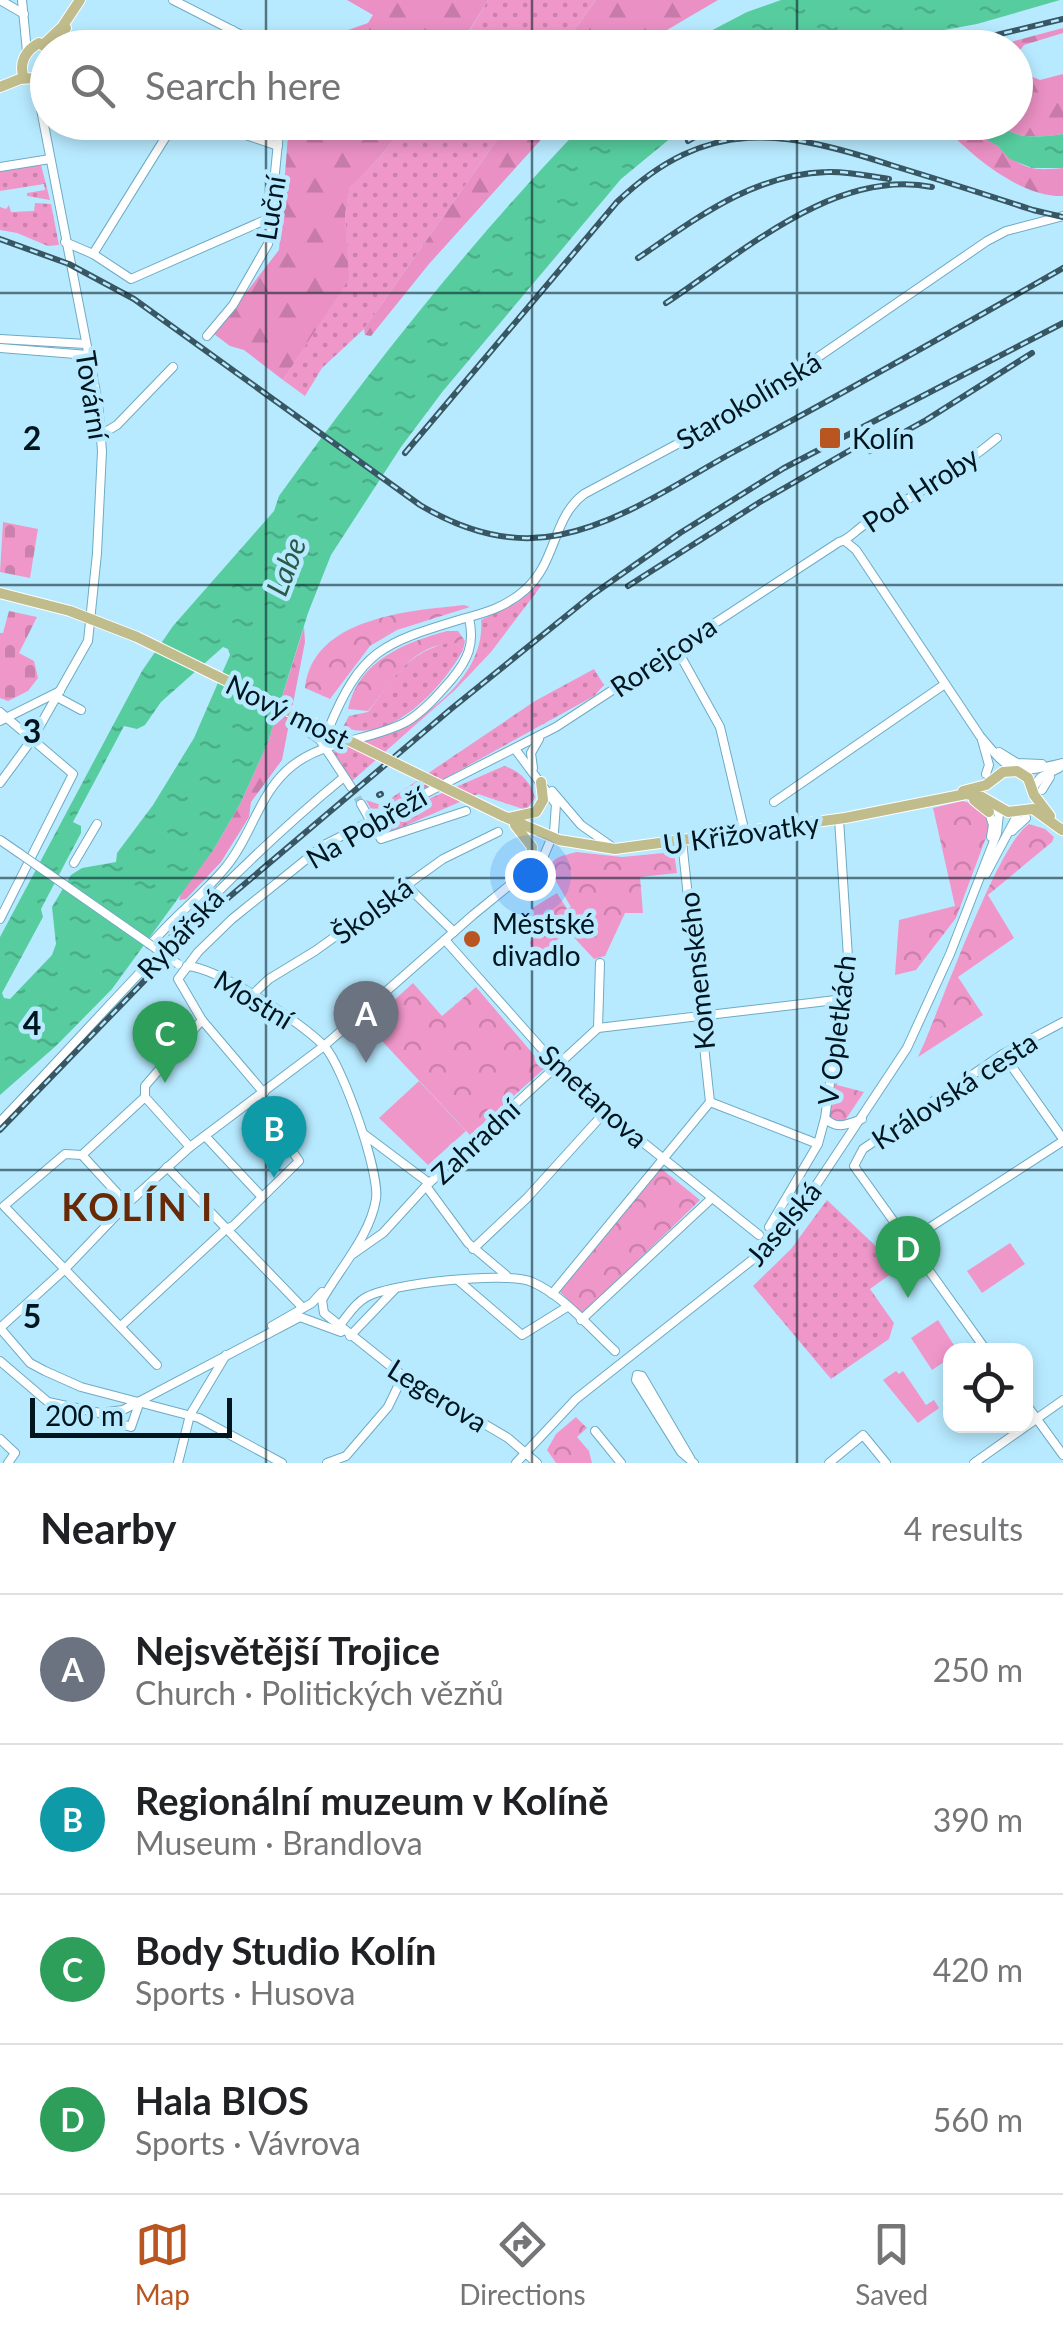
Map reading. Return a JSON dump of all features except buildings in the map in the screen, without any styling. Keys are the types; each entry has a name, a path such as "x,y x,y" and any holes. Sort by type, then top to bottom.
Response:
{"main road":[{"path":"59,30 80,0"},
{"path":"0,84 30,55"},
{"path":"25,58 26,79"},
{"path":"0,84 30,78"},
{"name":"Nový most","path":"0,593 70,611 137,638 552,838"},
{"path":"992,808 990,777 1016,766 1037,790 1062,830"},
{"name":"U Křižovatky","path":"552,838 615,849 838,819 986,785 990,777"},
{"path":"505,817 526,816 540,808 543,796 539,779"},
{"path":"1023,814 1037,790"},
{"path":"928,801 972,800 1008,812 1037,811 1062,830"},
{"path":"505,817 524,833 532,847 524,875"}],"street":[{"path":"0,0 24,14"},
{"path":"22,0 25,58"},
{"path":"174,0 232,30"},
{"path":"26,29 30,32"},
{"name":"Tovární","path":"26,79 30,85"},
{"name":"Tovární","path":"0,783 63,688 90,634 102,434 47,140"},
{"path":"93,254 165,140"},
{"path":"260,140 278,146"},
{"name":"Luční","path":"207,336 233,305 268,244 278,140"},
{"path":"0,167 50,159"},
{"name":"Starokolínská","path":"328,730 355,676 378,651 401,638 510,602 535,580 554,549 568,510 584,494 740,410 987,240 1016,227 1063,216"},
{"path":"65,242 93,254 130,280 272,217"},
{"path":"5,339 86,344"},
{"path":"0,348 88,355"},
{"path":"102,434 114,427 173,367"},
{"name":"Pod Hroby","path":"845,541 997,438"},
{"path":"845,541 856,550 980,736 994,763 990,777"},
{"name":"Rorejcova","path":"515,749 845,541"},
{"path":"152,942 225,868 252,826 266,794 291,766 324,749 392,728 420,712 468,657 473,639 469,618"},
{"path":"676,646 720,727 744,830"},
{"path":"774,802 946,684"},
{"path":"0,919 73,774 2,717 63,688"},
{"path":"57,697 80,710"},
{"path":"300,725 314,734 351,787"},
{"path":"544,733 531,753 539,779 587,830 615,849"},
{"path":"980,736 1000,760 1027,771 1063,765"},
{"path":"282,1463 190,1415 80,1388 30,1362 0,1328 190,1147 324,1046 543,858 552,838 556,804 515,749"},
{"name":"Na Pobřeží","path":"182,965 248,904 324,845 515,749"},
{"path":"1037,790 1041,777 1063,765"},
{"name":"Rybářská","path":"0,1122 183,926 290,821 344,777"},
{"path":"362,804 371,819"},
{"path":"985,872 992,808"},
{"name":"Na Pobřeží","path":"371,819 381,839 466,811"},
{"name":"Jaselská","path":"516,1463 576,1399 766,1250 802,1208 908,1048 985,872 1023,814"},
{"name":"V Opletkách","path":"770,1227 818,1144 825,1118 844,999 848,932 838,819"},
{"path":"74,864 97,824"},
{"name":"Školská","path":"252,996 269,979 315,951 443,859 498,832"},
{"name":"Mostní","path":"0,840 182,965 205,970 252,996 324,1046"},
{"name":"Komenského","path":"682,840 710,1102"},
{"path":"407,886 454,932"},
{"name":"Smetanova","path":"444,940 605,1112 759,1234"},
{"path":"600,963 598,1028 844,999"},
{"path":"121,1326 299,1161 260,1096 202,1020 178,979 182,965"},
{"path":"190,1147 145,1097 145,1086 202,1020"},
{"name":"Královská cesta","path":"909,1241 854,1166 863,1149 1003,1054 1063,1022"},
{"name":"Zahradní","path":"350,1256 383,1233 428,1185 598,1028"},
{"path":"248,1343 300,1317 320,1318 322,1300 350,1256 374,1205 376,1182 372,1161 342,1080 324,1046"},
{"path":"981,1343 909,1241 1063,1140 1003,1054"},
{"path":"82,1155 145,1097"},
{"path":"552,1294 710,1102 818,1144"},
{"path":"473,1248 527,1198 605,1112"},
{"path":"825,1118 832,1125 843,1126 862,1119"},
{"path":"362,1133 428,1185 473,1248 507,1276"},
{"path":"206,1138 262,1197"},
{"path":"127,1204 82,1155 65,1154 4,1206 157,1365"},
{"path":"372,1161 389,1154"},
{"path":"168,1167 306,1306"},
{"path":"581,1320 712,1198"},
{"path":"0,1361 36,1394 55,1404 100,1414 123,1410 226,1356 306,1306 342,1268"},
{"path":"339,1326 366,1297 396,1289 507,1276 536,1283 552,1294 615,1351"},
{"path":"458,1281 522,1335 567,1307"},
{"path":"350,1336 396,1289"},
{"path":"306,1306 317,1303 322,1309"},
{"path":"306,1306 305,1312 312,1320"},
{"name":"Legerova","path":"322,1309 403,1376 526,1452 537,1463"},
{"name":"Legerova","path":"312,1320 350,1336"},
{"path":"178,1463 190,1415 226,1356"},
{"path":"637,1374 642,1376 689,1461 636,1380 637,1374"},
{"path":"327,1463 346,1456 388,1407 403,1376"},
{"path":"73,1408 80,1388"},
{"path":"100,1414 131,1427 140,1400"},
{"path":"974,1463 1063,1400"},
{"path":"1033,1414 1063,1455"},
{"path":"595,1432 621,1463"},
{"path":"830,1463 864,1435 886,1463"},
{"path":"0,1439 15,1453 8,1463"}],"green space":[{"path":"347,0 488,0 469,30 348,30 368,23 373,15"},
{"path":"488,0 596,0 574,30 470,30"},
{"path":"596,0 718,0 667,30 574,30"},
{"path":"1063,28 1063,33 1033,42 1033,36"},
{"path":"1063,74 1063,134 1033,136 1033,77 1040,80"},
{"path":"288,140 393,140 350,187 345,214 349,279 283,380 244,350 230,346 214,334 279,250"},
{"path":"393,140 497,140 364,329 322,368 305,396 283,380 348,279 345,214 350,186"},
{"path":"497,140 541,140 429,264 371,336 365,335 364,329"},
{"path":"958,140 989,140 1026,166 1063,168 1063,196 1012,182"},
{"path":"41,165 50,200 27,196 45,190 44,184 0,191 0,171"},
{"path":"35,203 51,204 59,245 48,246 0,230 0,207 6,209 9,205 11,212 34,211"},
{"path":"3,522 38,529 30,578 0,572"},
{"path":"538,584 541,586 491,652 455,690 352,781 334,757 334,751 397,730 433,707 463,677 474,659 481,620 518,602"},
{"path":"470,607 397,630 370,646 330,699 305,688 312,664 325,646 344,632 392,615"},
{"path":"9,611 37,617 19,653 34,661 38,678 28,691 8,701 0,698 0,633"},
{"path":"304,627 305,642 282,760 251,802 249,817 221,862 186,899 179,900 183,888 214,849 241,802 268,742"},
{"path":"447,631 458,631 465,641 463,650 456,643 427,650 404,666 368,711 348,709 362,678 373,666 400,648"},
{"path":"445,643 456,643 463,650 429,696 413,710 379,728 361,731 343,727 349,716 368,712 408,663"},
{"path":"594,669 604,685 594,696 424,790 384,808 371,809 366,800 381,805 535,701"},
{"path":"504,766 520,774 531,787 535,798 526,810 478,794 391,832 381,828 385,818"},
{"path":"962,801 982,808 990,827 956,918 916,970 895,975 899,920 955,906 933,808"},
{"path":"1029,824 1045,829 1054,837 1052,842 988,895 1014,938 958,977 983,1015 918,1057 985,895 1016,838"},
{"path":"576,852 622,857 674,852 677,873 640,877 643,913 625,913 605,956 594,959 568,931 533,954 530,942 541,932 526,912 557,893 567,909 571,907 550,871 556,859"},
{"path":"413,983 442,1016 476,987 545,1068 470,1135 367,1025"},
{"path":"849,1018 837,1085 864,1092 844,1122 831,1121 828,1115 845,1020"},
{"path":"419,1081 466,1131 428,1165 379,1118"},
{"path":"659,1167 700,1200 583,1314 559,1291"},
{"path":"827,1200 899,1268 870,1289 894,1323 889,1339 831,1379 753,1286 791,1249"},
{"path":"1010,1243 1025,1264 982,1293 967,1271"},
{"path":"938,1320 953,1343 943,1343 943,1363 932,1370 911,1338"},
{"path":"903,1371 926,1405 934,1400 939,1408 918,1423 883,1380"},
{"path":"576,1417 587,1428 577,1437 589,1451 592,1463 556,1463 547,1450 556,1434"}],"water":[{"path":"781,0 1060,0 944,30 713,30"},
{"path":"1063,134 1063,168 1032,168 1010,159 987,140 1033,140 1033,136"},
{"name":"Labe","path":"569,140 668,140 621,179 443,391 401,447 331,555 308,613 268,742 214,849 112,989 0,1095 0,937 142,671 173,626 274,511 279,496 351,399 464,257","holes":["223,647 230,655 194,738 153,805 117,853 116,862 82,868 71,875 52,907 56,944 52,955 10,999 4,998 2,993 43,917 41,909 81,833 81,826 73,822 124,726 137,729 145,725 161,702"]}],"tunnel":[{"path":"351,787 361,804"}],"railway":[{"path":"1017,30 1063,19"},
{"path":"405,453 617,202 651,174 683,155 735,140"},
{"path":"789,140 854,154 1063,217"},
{"path":"638,258 727,201 775,181 827,172 889,179"},
{"path":"666,303 758,239 825,202 860,190 896,184 932,187"},
{"path":"0,239 69,264 134,299 420,505 470,528 523,538 559,535 626,512 1063,268"},
{"path":"0,1130 208,915 592,595 680,533 784,468 1063,323"},
{"path":"870,451 1032,353"},
{"path":"628,586 760,502 880,433"}],"place":[{"name":"Kolín","path":"830,438"},
{"name":"Městské divadlo","path":"472,939"},
{"name":"Nejsvětější Trojice","path":"366,1063"},
{"name":"Body Studio Kolín","path":"165,1083"},
{"name":"Regionální muzeum v Kolíně","path":"274,1178"},
{"name":"Hala BIOS","path":"908,1298"}],"district":[{"name":"KOLÍN I","path":"138,1206"}]}
